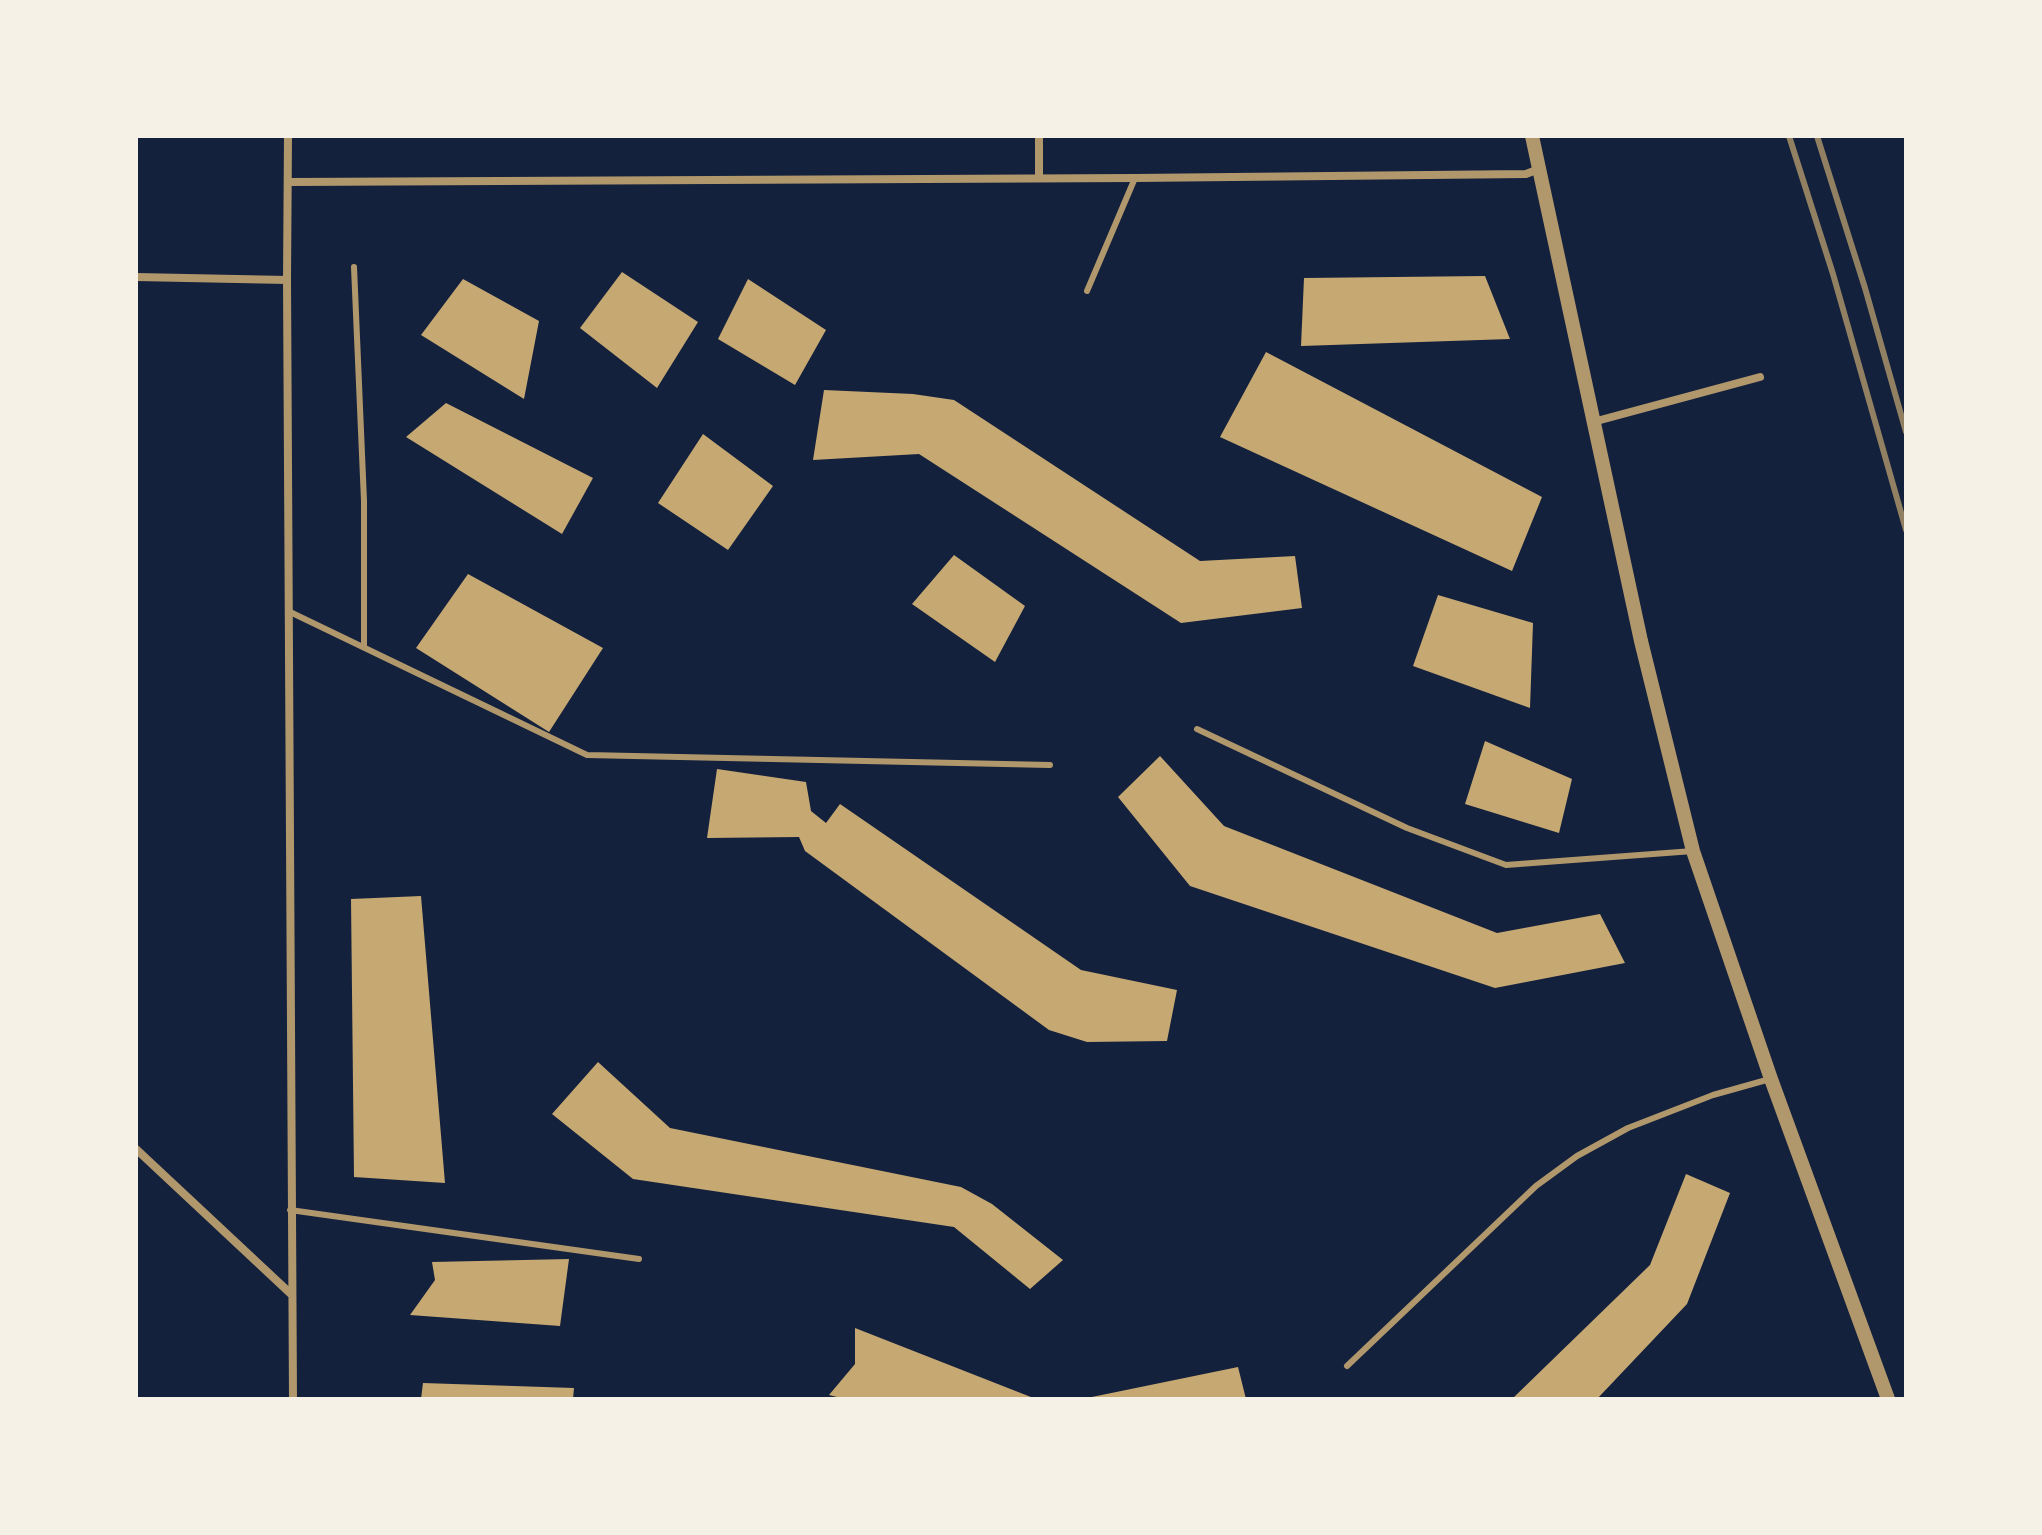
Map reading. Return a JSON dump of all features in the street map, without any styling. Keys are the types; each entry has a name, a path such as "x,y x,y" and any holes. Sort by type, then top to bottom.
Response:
{"street":[{"path":"288,136 293,1399"},
{"path":"1039,136 1039,178"},
{"path":"1532,136 1641,641 1693,851 1771,1079 1888,1399"},
{"path":"289,182 1526,174 1539,169"},
{"path":"136,277 287,280"},
{"path":"1593,422 1760,377"},
{"path":"136,1149 291,1294"}],"lane":[{"path":"1087,291 1135,178"},
{"path":"354,267 364,501 364,645"},
{"path":"288,611 587,755 1050,765"},
{"path":"1197,729 1407,828 1506,865 1693,851"},
{"path":"1347,1366 1536,1186 1577,1156 1642,1122 1713,1095 1771,1079"},
{"path":"290,1210 639,1259"}],"building":[{"path":"622,272 698,322 657,388 580,328"},
{"path":"1485,276 1510,339 1301,346 1304,278"},
{"path":"463,279 539,321 524,399 421,335"},
{"path":"748,279 826,330 795,385 718,339"},
{"path":"1266,352 1542,497 1512,571 1220,437"},
{"path":"824,390 913,394 954,400 1200,561 1295,556 1302,608 1181,623 919,454 813,460"},
{"path":"446,403 593,478 562,534 406,437"},
{"path":"703,434 773,486 728,550 658,503"},
{"path":"954,555 1025,606 995,662 912,604"},
{"path":"468,574 603,648 549,732 416,648"},
{"path":"1438,595 1533,623 1530,708 1413,666"},
{"path":"1485,741 1572,779 1559,833 1465,804"},
{"path":"1160,756 1224,826 1497,933 1600,914 1625,963 1495,988 1190,886 1118,797"},
{"path":"717,769 806,782 811,811 826,823 840,804 1081,970 1177,990 1167,1041 1087,1042 1049,1030 805,851 799,837 707,838"},
{"path":"421,896 445,1183 354,1177 351,899"},
{"path":"598,1062 670,1128 961,1187 992,1204 1063,1260 1030,1289 954,1227 633,1179 552,1114"},
{"path":"1686,1174 1730,1193 1687,1304 1597,1399 1512,1399 1650,1265"},
{"path":"569,1259 560,1326 410,1315 435,1280 432,1262"},
{"path":"855,1328 1036,1399 845,1399 829,1395 855,1364"},
{"path":"1238,1367 1246,1399 1087,1399 1087,1398"},
{"path":"423,1383 574,1388 573,1399 421,1399"}],"railway":[{"path":"1789,136 1833,274 1906,530"},
{"path":"1817,136 1906,432"}]}
